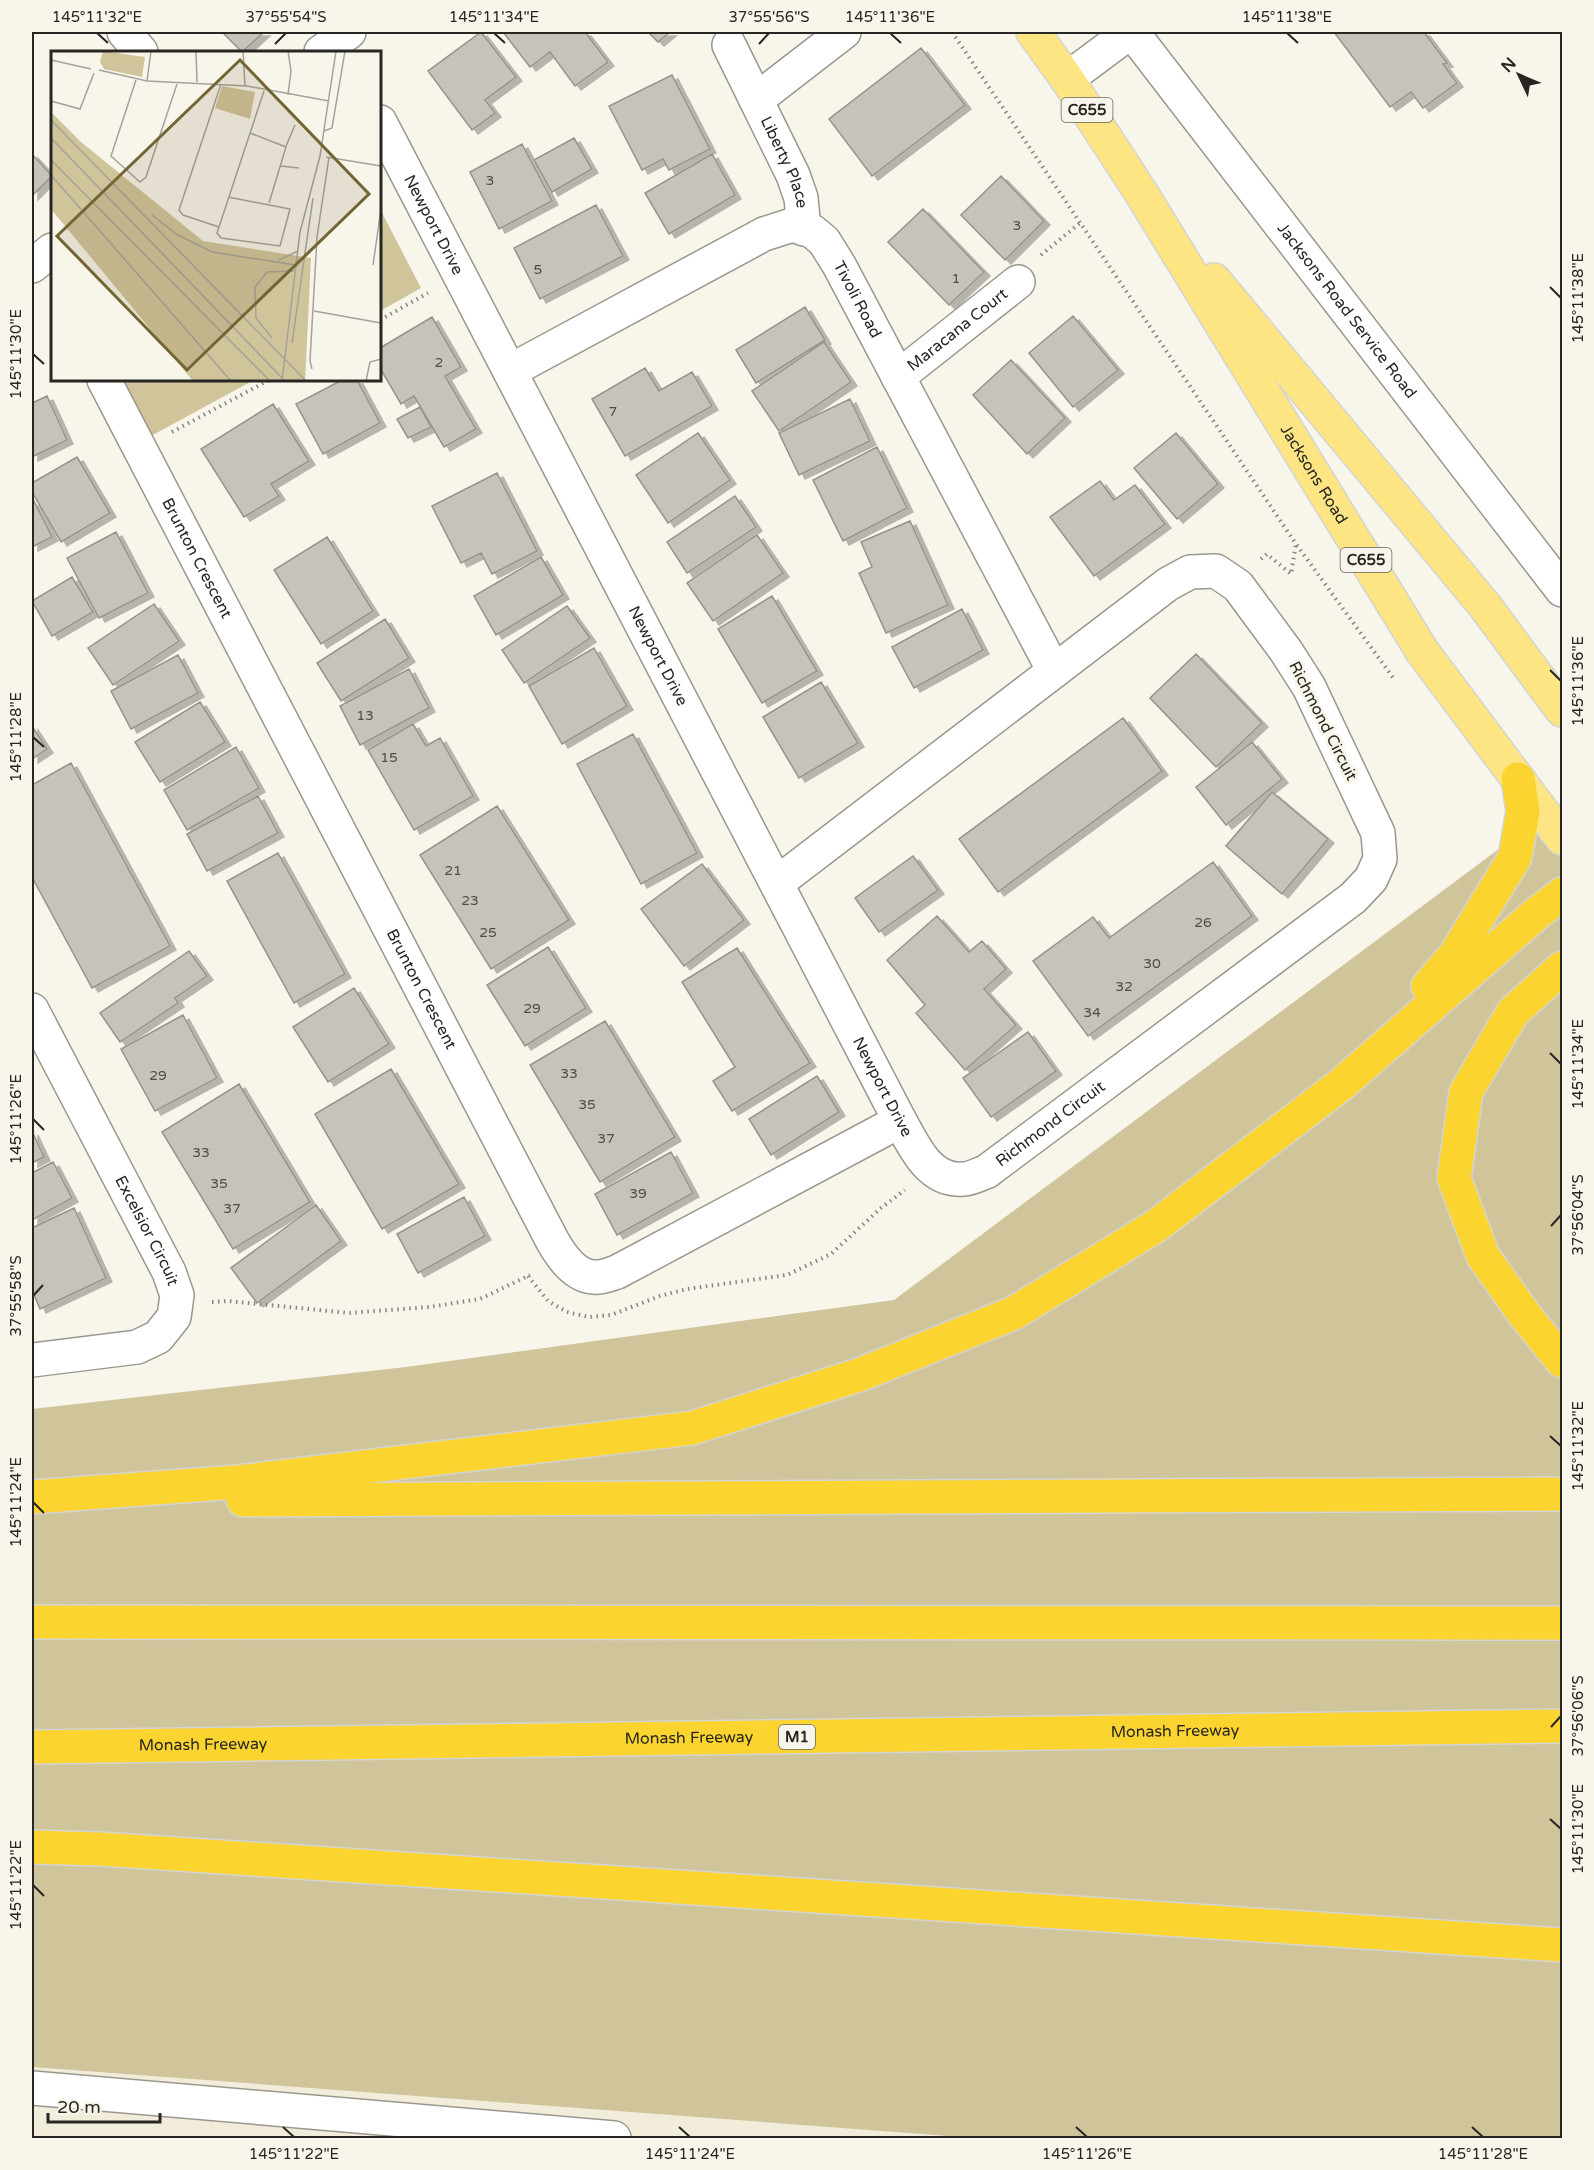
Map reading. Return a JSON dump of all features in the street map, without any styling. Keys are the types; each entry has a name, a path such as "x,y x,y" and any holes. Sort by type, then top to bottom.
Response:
{"highway":[{"path":"1343,1083 1455,955 1515,857 1523,811 1518,779"},
{"path":"32,1497 237,1482 692,1428 858,1375 1014,1313 1156,1226 1343,1083 1536,914 1563,894"},
{"path":"1563,968 1513,1012 1466,1092 1454,1178 1483,1256 1524,1314 1563,1361"},
{"path":"32,1502 1563,1494"},
{"path":"32,1622 1563,1623"},
{"name":"Monash Freeway","path":"32,1747 1563,1726"},
{"path":"32,1847 100,1849 1563,1945"}],"main road":[{"name":"Jacksons Road","path":"1033,32 1140,190 1422,651 1563,838"},
{"name":"Jacksons Road","path":"1140,190 1485,606 1563,710"}],"street":[{"path":"124,32 140,51"},
{"name":"Liberty Place","path":"756,100 844,32"},
{"path":"1067,79 1131,32"},
{"name":"Jacksons Road Service Road","path":"1131,32 1563,590"},
{"name":"Liberty Place","path":"729,45 793,175 801,198 804,229"},
{"name":"Newport Drive","path":"381,124 900,1121 918,1152 941,1175"},
{"path":"510,371 764,234 792,225 804,229"},
{"name":"Tivoli Road","path":"804,229 812,231 824,241 840,265 1054,671"},
{"name":"Maracana Court","path":"898,376 1018,282"},
{"name":"Brunton Crescent","path":"105,381 564,1260 579,1272 596,1278 617,1272 900,1121"},
{"name":"Richmond Circuit","path":"777,883 1168,584 1190,572 1216,571 1238,586 1286,651 1309,687 1378,832 1380,859 1371,879 1353,898 986,1172 965,1179 941,1175"},
{"name":"Excelsior Circuit","path":"32,1010 169,1272 177,1295 174,1317 158,1336 137,1347 32,1360"},
{"path":"32,2088 614,2139"}],"path":[{"path":"952,32 1296,544 1401,687"},
{"path":"1040,257 1080,223"},
{"path":"381,319 460,276"},
{"path":"140,450 267,381"},
{"path":"1232,582 1267,554 1291,574 1296,544"},
{"path":"528,1276 548,1301 567,1312 589,1317 611,1315 660,1296 687,1289 787,1275 831,1254 881,1208 941,1175"},
{"path":"176,1303 228,1301 349,1313 429,1307 480,1299 564,1260"}],"shaded area":[{"path":"381,211 421,288 381,310"},
{"path":"122,381 252,381 151,436"},
{"path":"1562,802 1562,2138 975,2138 32,2067 32,1409 406,1367 894,1300"},
{"path":"32,2066 980,2138 32,2138"}],"building":[{"path":"222,32 264,32 243,51"},
{"path":"481,32 516,77 485,100 495,113 472,130 428,71"},
{"path":"503,32 585,32 608,62 575,86 550,52 530,67"},
{"path":"648,32 670,32 658,42"},
{"path":"1334,32 1424,32 1447,63 1443,64 1457,83 1423,108 1411,92 1390,107"},
{"path":"921,48 965,105 872,176 829,119"},
{"path":"672,75 710,149 669,170 663,159 642,170 609,106"},
{"path":"574,138 592,169 552,192 534,160"},
{"path":"522,144 552,201 499,229 470,172"},
{"path":"32,154 51,177 32,196"},
{"path":"712,154 735,195 669,234 645,193"},
{"path":"1001,176 1044,221 1005,260 961,215"},
{"path":"596,205 623,256 540,299 514,248"},
{"path":"923,209 984,272 949,305 888,242"},
{"path":"805,307 825,340 756,383 736,350"},
{"path":"1073,316 1118,370 1073,407 1029,353"},
{"path":"432,317 461,367 445,376 476,429 444,447 414,396 401,404 381,370 381,347"},
{"path":"824,342 851,382 779,431 752,391"},
{"path":"1011,360 1065,418 1027,454 973,395"},
{"path":"645,368 659,391 692,372 712,406 625,456 592,399"},
{"path":"340,381 358,381 380,423 323,454 296,404"},
{"path":"47,396 67,440 32,457 32,403"},
{"path":"850,399 870,441 799,475 779,433"},
{"path":"273,404 309,461 271,484 279,496 244,517 201,449"},
{"path":"420,407 431,427 408,438 397,419"},
{"path":"698,433 730,480 668,523 636,475"},
{"path":"1176,433 1218,484 1177,519 1134,468"},
{"path":"877,447 907,508 843,541 813,480"},
{"path":"77,457 110,513 61,542 32,492 32,483"},
{"path":"497,473 537,551 492,574 481,553 461,563 432,506"},
{"path":"1100,481 1114,500 1135,485 1165,524 1094,576 1050,517"},
{"path":"735,496 756,527 687,573 667,542"},
{"path":"34,501 52,537 32,547 32,502"},
{"path":"910,521 948,605 886,633 859,573 872,567 861,542"},
{"path":"116,532 148,593 99,618 67,558"},
{"path":"757,535 783,573 713,621 687,583"},
{"path":"327,537 373,611 321,644 274,570"},
{"path":"541,557 563,595 496,635 474,596"},
{"path":"72,577 93,612 52,636 32,601"},
{"path":"772,596 817,671 762,703 718,629"},
{"path":"154,604 179,641 113,685 88,648"},
{"path":"567,606 590,638 524,683 502,650"},
{"path":"962,609 983,650 914,688 892,647"},
{"path":"385,619 409,658 341,701 317,663"},
{"path":"594,648 627,706 562,744 529,686"},
{"path":"1196,654 1262,723 1216,767 1150,698"},
{"path":"178,655 198,693 131,729 111,691"},
{"path":"409,669 429,708 360,745 340,706"},
{"path":"821,682 858,743 799,778 763,717"},
{"path":"200,702 225,742 160,782 135,742"},
{"path":"1123,718 1162,771 998,892 959,839"},
{"path":"413,724 426,746 440,738 473,796 414,830 368,750"},
{"path":"32,726 47,749 32,759"},
{"path":"633,734 697,853 641,884 577,764"},
{"path":"1252,742 1282,779 1226,825 1196,787"},
{"path":"236,747 259,788 187,830 164,790"},
{"path":"71,763 170,946 92,988 32,877 32,785"},
{"path":"1272,792 1328,839 1282,894 1226,846"},
{"path":"258,796 278,833 207,871 187,834"},
{"path":"497,806 569,920 491,969 420,855"},
{"path":"278,853 345,974 294,1003 227,881"},
{"path":"913,856 938,890 879,932 855,898"},
{"path":"1213,862 1252,916 1088,1036 1033,961 1093,917 1109,938"},
{"path":"702,864 744,920 684,966 641,909"},
{"path":"937,916 969,952 982,941 1006,969 984,989 1016,1025 965,1070 916,1013 925,1005 887,960"},
{"path":"548,947 586,1008 525,1046 487,985"},
{"path":"737,948 810,1063 732,1111 713,1081 735,1067 682,982"},
{"path":"189,951 207,976 175,998 178,1003 120,1042 100,1013"},
{"path":"354,988 389,1044 328,1082 293,1027"},
{"path":"183,1015 217,1078 155,1111 121,1049"},
{"path":"605,1021 675,1137 600,1182 530,1065"},
{"path":"1028,1032 1056,1071 991,1117 963,1078"},
{"path":"391,1069 459,1184 382,1229 315,1114"},
{"path":"817,1076 839,1112 771,1155 749,1119"},
{"path":"239,1084 310,1202 233,1249 162,1132"},
{"path":"32,1131 44,1157 32,1163"},
{"path":"671,1152 693,1193 617,1235 595,1194"},
{"path":"53,1162 72,1198 32,1220 32,1173"},
{"path":"464,1197 485,1236 418,1273 397,1234"},
{"path":"316,1205 341,1241 257,1303 231,1268"},
{"path":"74,1208 106,1278 40,1309 32,1290 32,1228"}]}
